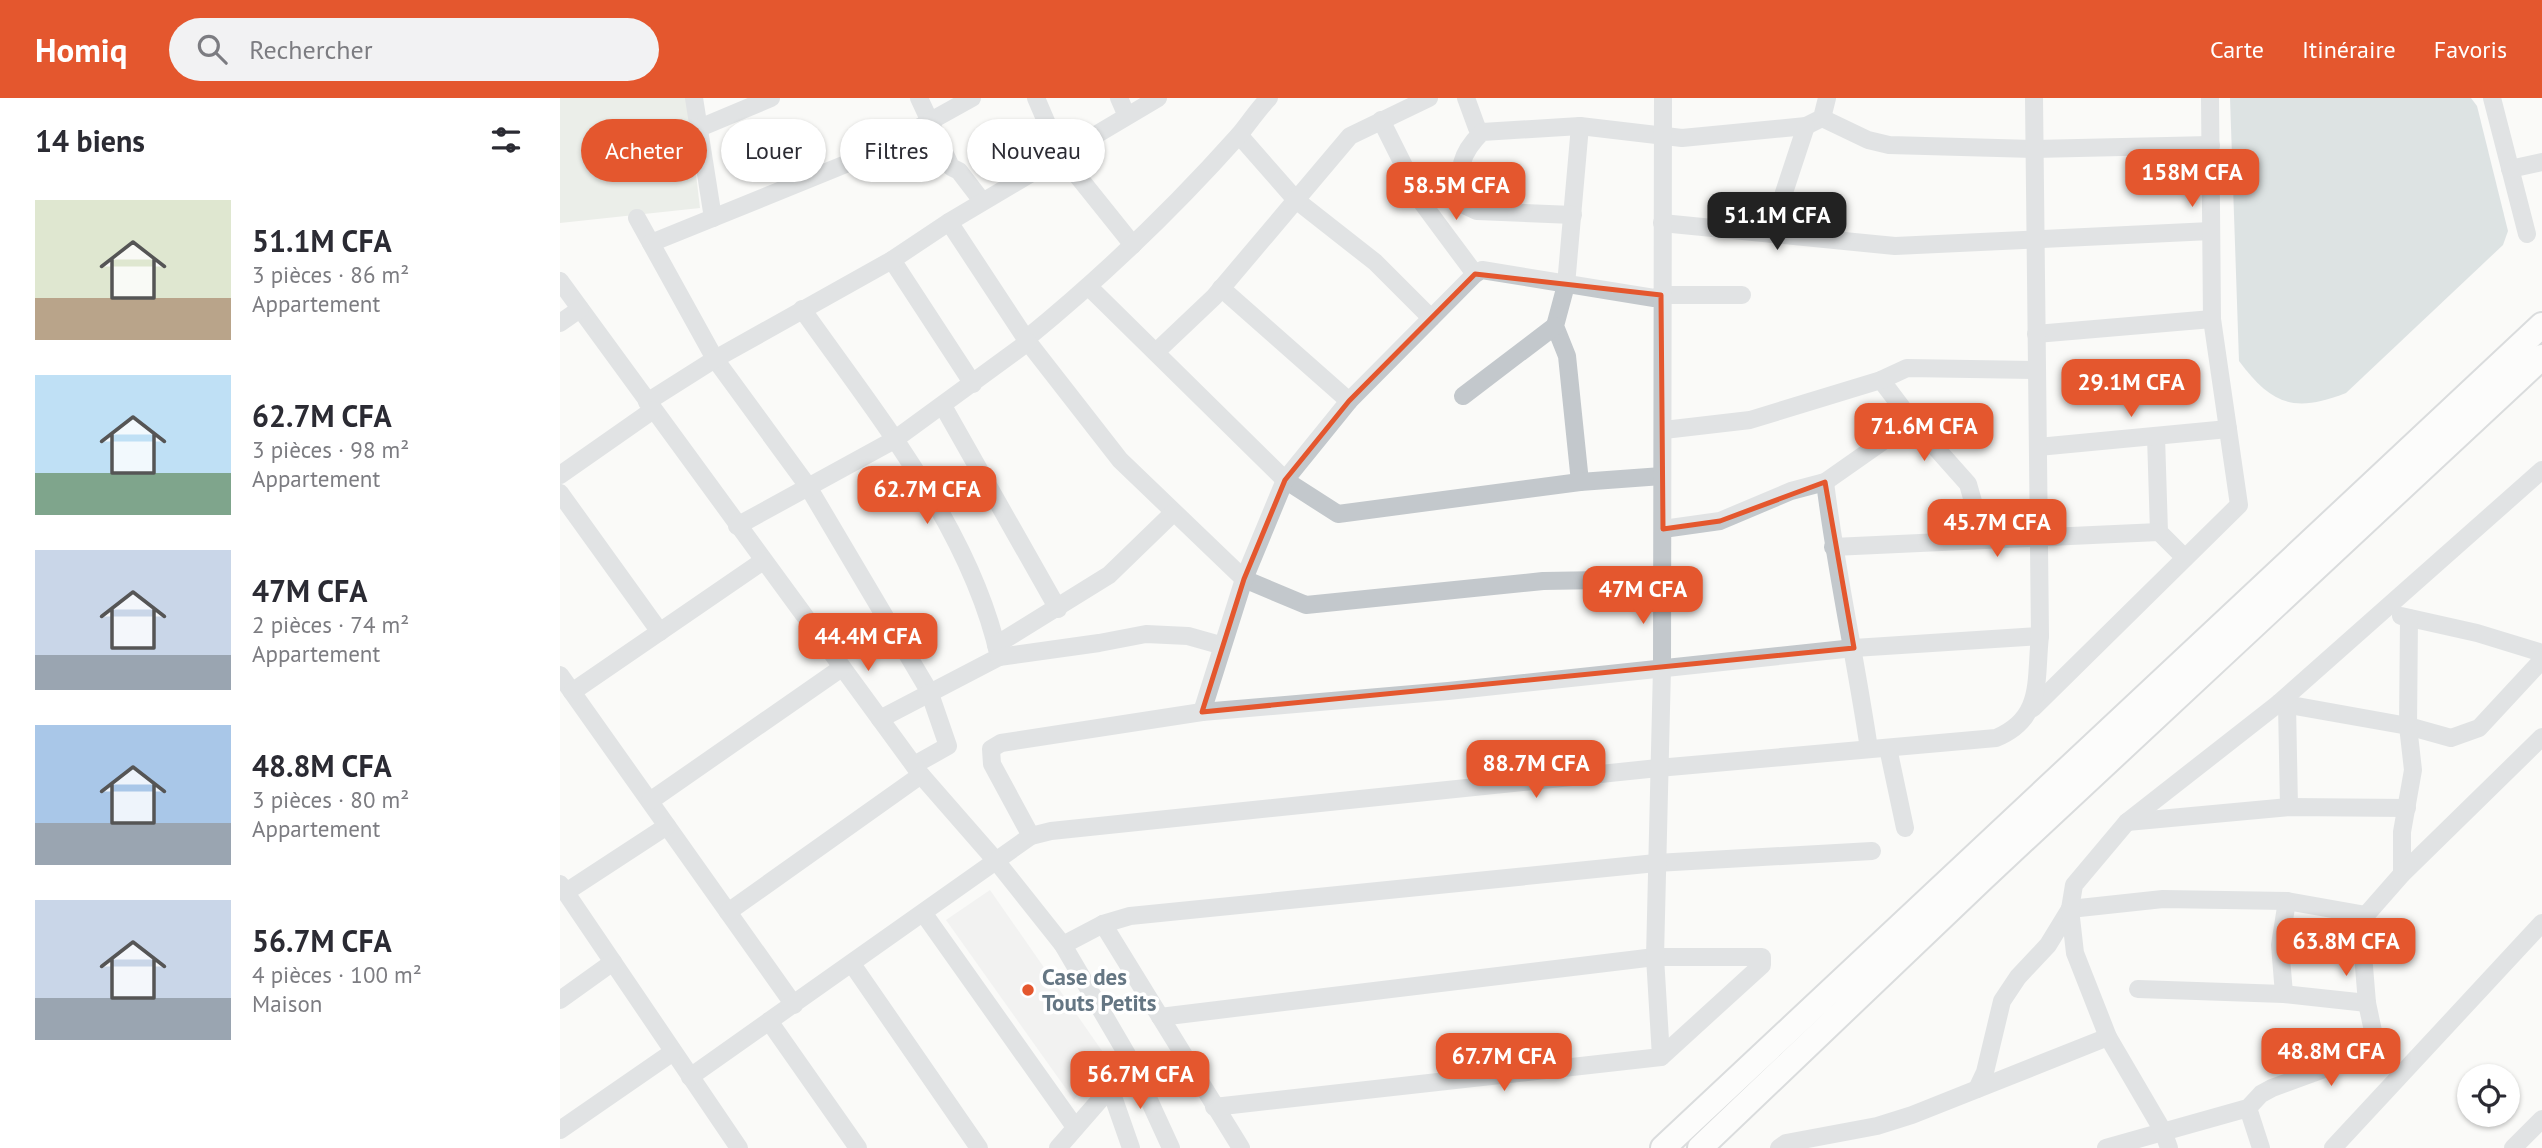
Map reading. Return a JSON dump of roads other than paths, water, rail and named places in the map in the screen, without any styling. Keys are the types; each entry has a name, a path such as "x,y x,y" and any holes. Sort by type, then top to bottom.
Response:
{"highway":[{"path":"1663,1148 2542,325"},
{"path":"1700,1148 2004,859 2542,357"}],"street":[{"path":"694,98 696,119"},
{"path":"707,125 771,98"},
{"path":"919,98 928,119"},
{"path":"934,119 972,98"},
{"path":"1036,98 1045,119"},
{"path":"1105,120 1123,106 1158,98"},
{"path":"737,526 807,485 894,440 973,384 1027,341 1133,245 1239,135 1252,106 1269,98"},
{"path":"1156,352 1221,288 1350,136 1429,98"},
{"path":"1466,98 1477,128 1482,132"},
{"path":"1661,1057 1655,957 1663,579 1663,98"},
{"path":"1771,232 1814,122 1827,98"},
{"path":"2033,708 2040,636 2034,98"},
{"path":"690,1077 998,862 1031,836 1065,830 1658,768 1996,738 2021,723 2033,708 2239,505 2212,319 2210,98"},
{"path":"2492,98 2527,234"},
{"path":"1381,120 1411,184 1475,274"},
{"path":"1573,215 1477,211 1464,205 1461,176 1465,149 1482,132 1580,126 1682,138 1814,122 1889,145 2034,149 2211,145"},
{"path":"1580,126 1566,285 1555,326 1567,356 1580,482"},
{"path":"1239,135 1296,200 1375,262 1431,318"},
{"path":"2510,169 2542,162"},
{"path":"651,243 840,166"},
{"path":"953,168 959,171 982,201"},
{"path":"707,182 713,218"},
{"path":"560,475 715,359 892,260 1013,182"},
{"path":"1082,182 1133,245"},
{"path":"637,218 715,359 807,485 929,691 948,746 728,912"},
{"path":"948,222 1027,341 1120,460 1244,579 1306,605 1544,581 1663,579"},
{"path":"1662,223 1895,246 2211,231"},
{"path":"892,260 973,384"},
{"path":"1202,712 1220,645 1285,480 1349,401 1475,274 1482,271 1654,298 1661,295 1742,295"},
{"path":"560,281 840,669 917,770 998,862 1063,945 1132,1063 1171,1148"},
{"path":"1089,287 1285,480 1338,514 1580,482 1662,476"},
{"path":"1221,288 1349,401"},
{"path":"560,323 580,309"},
{"path":"802,309 894,440 945,519 964,559 998,651"},
{"path":"2036,334 2212,319"},
{"path":"1463,396 1555,326"},
{"path":"1664,430 1750,420 1881,380 1907,368 1934,366 2037,370"},
{"path":"1881,380 1912,421 1968,484 1984,540"},
{"path":"943,406 1058,609"},
{"path":"1662,529 1720,521 1791,491 1825,482 1912,421"},
{"path":"2038,447 2228,429"},
{"path":"2156,436 2159,532 2185,558"},
{"path":"2166,1140 2108,1037 2075,953 2070,909 2074,885 2127,822 2283,703 2542,470"},
{"path":"1825,482 1833,547 1854,648 1870,749"},
{"path":"560,493 660,632"},
{"path":"880,719 998,651 1110,575 1173,513"},
{"path":"1833,547 2159,532"},
{"path":"572,692 762,561"},
{"path":"2383,613 2542,653"},
{"path":"2402,874 2402,832 2413,770 2408,726 2409,618"},
{"path":"998,651 1099,643 1146,634 1188,636 1220,645"},
{"path":"1031,836 989,755 993,747 1001,743 1202,712 1854,648 2040,636"},
{"path":"2283,703 2408,726 2451,738 2464,736 2489,719 2542,660"},
{"path":"650,801 840,669"},
{"path":"560,675 793,1005"},
{"path":"2283,703 2289,807"},
{"path":"2106,1148 2166,1140 2248,1108 2261,1094 2272,1088 2373,1051 2376,1045 2367,1003 2361,930 2366,915 2402,874 2542,737"},
{"path":"1888,748 1905,828"},
{"path":"2127,822 2289,807 2407,808"},
{"path":"667,826 563,888 690,1077 731,1145"},
{"path":"1063,945 1103,924 1130,916 1656,863 1872,851"},
{"path":"2070,909 2163,899 2287,901 2366,915"},
{"path":"2284,994 2280,945 2287,901"},
{"path":"1977,1089 1985,1072 2002,1001 2018,977 2048,945 2070,909"},
{"path":"924,914 1074,1127"},
{"path":"2333,1148 2542,923"},
{"path":"1103,924 1241,1148"},
{"path":"1160,1017 1655,957 1762,957 1763,961 1661,1057 1214,1107"},
{"path":"560,1000 613,962"},
{"path":"852,964 979,1148"},
{"path":"2138,989 2284,994 2367,1003"},
{"path":"769,1021 858,1148"},
{"path":"1779,1148 1786,1143 1877,1126 2108,1037"},
{"path":"560,1130 673,1052"},
{"path":"1058,1148 1132,1063"},
{"path":"1110,1088 1131,1148"},
{"path":"2248,1108 2261,1148"},
{"path":"2513,1148 2542,1119"}],"place":[{"name":"Case des Touts Petits","path":"1028,990"}]}
